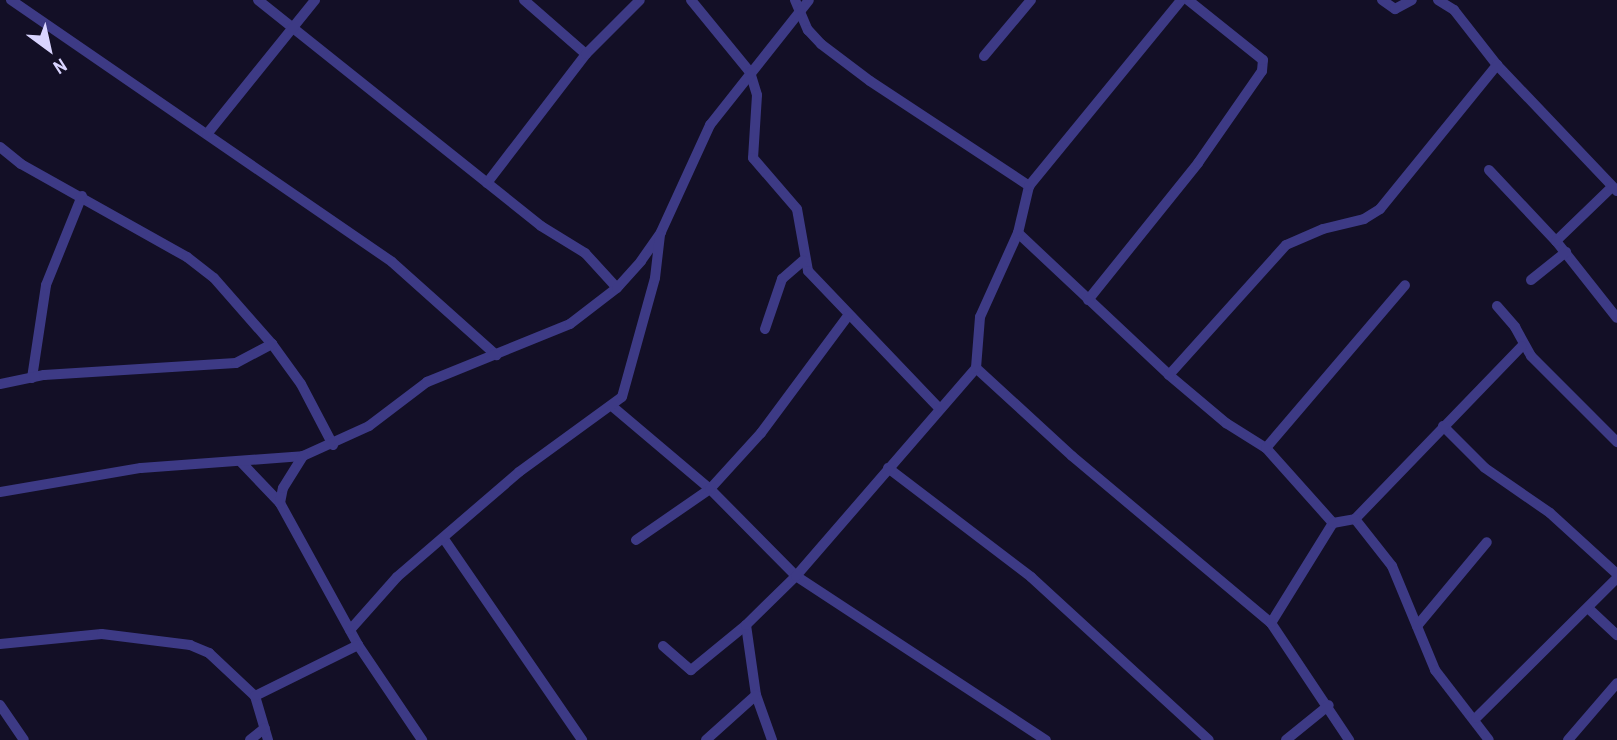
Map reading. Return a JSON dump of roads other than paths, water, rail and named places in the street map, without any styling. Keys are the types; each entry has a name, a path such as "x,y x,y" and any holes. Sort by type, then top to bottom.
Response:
{"street":[{"path":"11,0 392,262 496,355"},
{"path":"258,0 541,226 585,253 617,288"},
{"path":"207,134 315,0"},
{"path":"524,0 586,54"},
{"path":"487,183 586,54 640,0"},
{"path":"691,0 750,72 757,95 753,158 797,209 803,261 848,316 939,407"},
{"path":"0,492 141,468 303,456 333,445 369,426 427,382 570,324 617,288 661,232 710,125 798,5 809,0"},
{"path":"984,57 1031,0"},
{"path":"663,646 691,670 746,625 796,576 939,407 976,368 980,317 1018,233 1029,186 1181,0"},
{"path":"1088,300 1192,171 1262,71 1263,60 1188,0"},
{"path":"1382,0 1395,9 1412,0"},
{"path":"1438,0 1454,10 1497,65 1614,189 1556,241"},
{"path":"798,5 808,30 821,44 1029,186"},
{"path":"1169,375 1286,245 1323,229 1364,219 1380,209 1497,65"},
{"path":"2,153 187,257 236,299 301,384 333,445"},
{"path":"1489,170 1566,252 1617,317"},
{"path":"32,378 46,285 82,196"},
{"path":"350,631 382,591 519,472 613,407 629,382 655,278 661,232"},
{"path":"1018,233 1169,375 1226,423 1266,448 1333,523"},
{"path":"1531,280 1566,252"},
{"path":"765,329 782,279 803,261"},
{"path":"1266,448 1405,285"},
{"path":"1497,306 1515,327 1522,346 1571,401 1617,442"},
{"path":"636,540 710,489 768,424 848,316"},
{"path":"0,384 32,378 236,363 272,344"},
{"path":"1271,623 1333,523 1355,519 1522,346"},
{"path":"976,368 1072,456 1271,623 1329,705 1349,740"},
{"path":"613,407 710,489 796,576 1046,740"},
{"path":"1443,426 1485,468 1550,513 1617,576 1476,718"},
{"path":"279,503 283,488 303,456"},
{"path":"241,462 279,503 358,645 422,740"},
{"path":"888,468 1031,577 1209,740"},
{"path":"1355,519 1392,566 1435,670 1476,718 1489,740"},
{"path":"443,539 582,740"},
{"path":"1417,626 1487,542"},
{"path":"1588,608 1617,635"},
{"path":"746,625 756,695 772,740"},
{"path":"0,644 119,634 190,645 209,653 255,696 268,740"},
{"path":"255,696 358,645"},
{"path":"1568,740 1617,683"},
{"path":"706,740 756,695"},
{"path":"0,705 24,740"},
{"path":"1286,740 1329,705"},
{"path":"250,740 265,728"}]}
